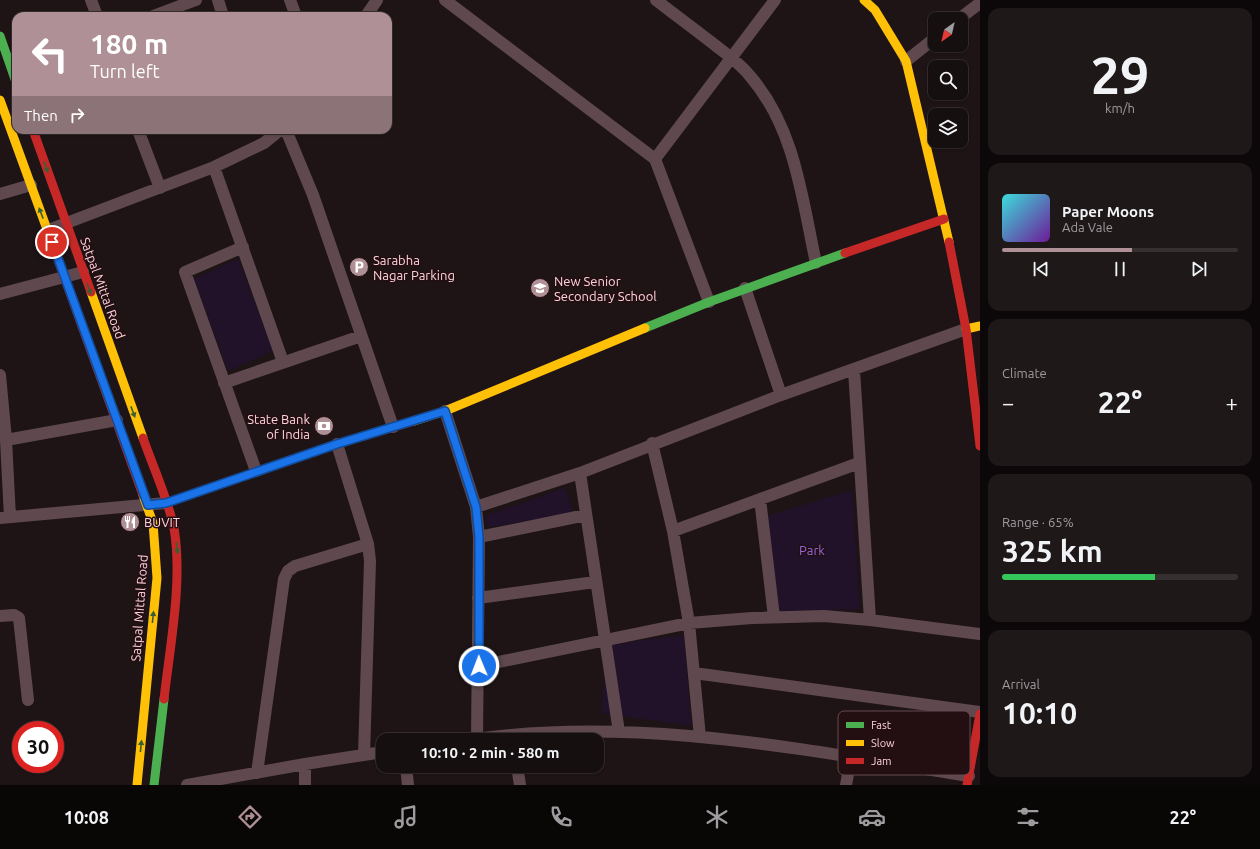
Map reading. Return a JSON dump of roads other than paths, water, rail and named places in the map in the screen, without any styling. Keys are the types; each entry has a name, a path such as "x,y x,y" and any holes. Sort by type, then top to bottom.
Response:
{"street":[{"path":"91,0 96,12"},
{"path":"171,12 196,0"},
{"path":"218,0 222,12"},
{"path":"290,0 294,12"},
{"path":"369,12 378,0"},
{"path":"445,0 655,159 708,302"},
{"path":"656,0 731,58 750,75 766,97 775,112 788,142 816,262"},
{"path":"655,159 775,0"},
{"path":"864,0 874,10 906,61 944,219 966,329 979,419 980,446"},
{"path":"968,13 980,3"},
{"path":"0,36 12,70"},
{"path":"906,61 928,44"},
{"name":"Satpal Mittal Road","path":"0,100 12,133"},
{"name":"Satpal Mittal Road","path":"12,134 148,505 153,523 156,540 157,578 137,785"},
{"name":"Satpal Mittal Road","path":"34,134 172,520 177,546 177,582 154,785"},
{"path":"140,134 160,188"},
{"path":"48,230 214,167 264,143 275,134"},
{"path":"288,134 313,195 393,426"},
{"path":"214,167 283,362"},
{"path":"0,194 31,185"},
{"path":"0,380 6,440 5,518 166,503 337,444 445,411 708,302 816,262 944,219"},
{"path":"243,248 185,272 256,471"},
{"path":"0,294 83,272"},
{"path":"745,288 781,395"},
{"path":"476,507 580,473 652,443 781,395 966,329 980,326"},
{"path":"224,383 361,336"},
{"path":"854,370 870,620"},
{"path":"445,411 476,507 479,537 479,666 473,733"},
{"path":"6,440 117,420"},
{"path":"652,443 673,531 689,623 700,737"},
{"path":"337,444 368,544 370,561 364,755"},
{"path":"673,531 859,462"},
{"path":"580,473 595,582 606,641 619,732"},
{"path":"760,499 774,617"},
{"path":"479,537 586,515"},
{"path":"257,773 284,579 288,571 295,566 368,544"},
{"path":"478,598 595,582"},
{"path":"0,616 14,615 19,618 28,700"},
{"path":"479,666 689,623 774,617 824,616 870,620 980,634"},
{"path":"694,673 966,711"},
{"path":"970,712 980,713 970,769"},
{"path":"598,733 619,732 700,737 838,756"},
{"path":"187,785 376,753"},
{"path":"305,764 305,785"},
{"path":"407,773 408,785"},
{"path":"518,773 520,785"},
{"path":"846,785 848,775"},
{"path":"942,775 968,780"}],"place":[{"name":"Sarabha Nagar Parking","path":"359,267"},
{"name":"New Senior Secondary School","path":"540,288"},
{"name":"State Bank of India","path":"324,426"},
{"name":"BUVIT","path":"130,522"}],"park label":[{"name":"Park","path":"812,550"}]}
